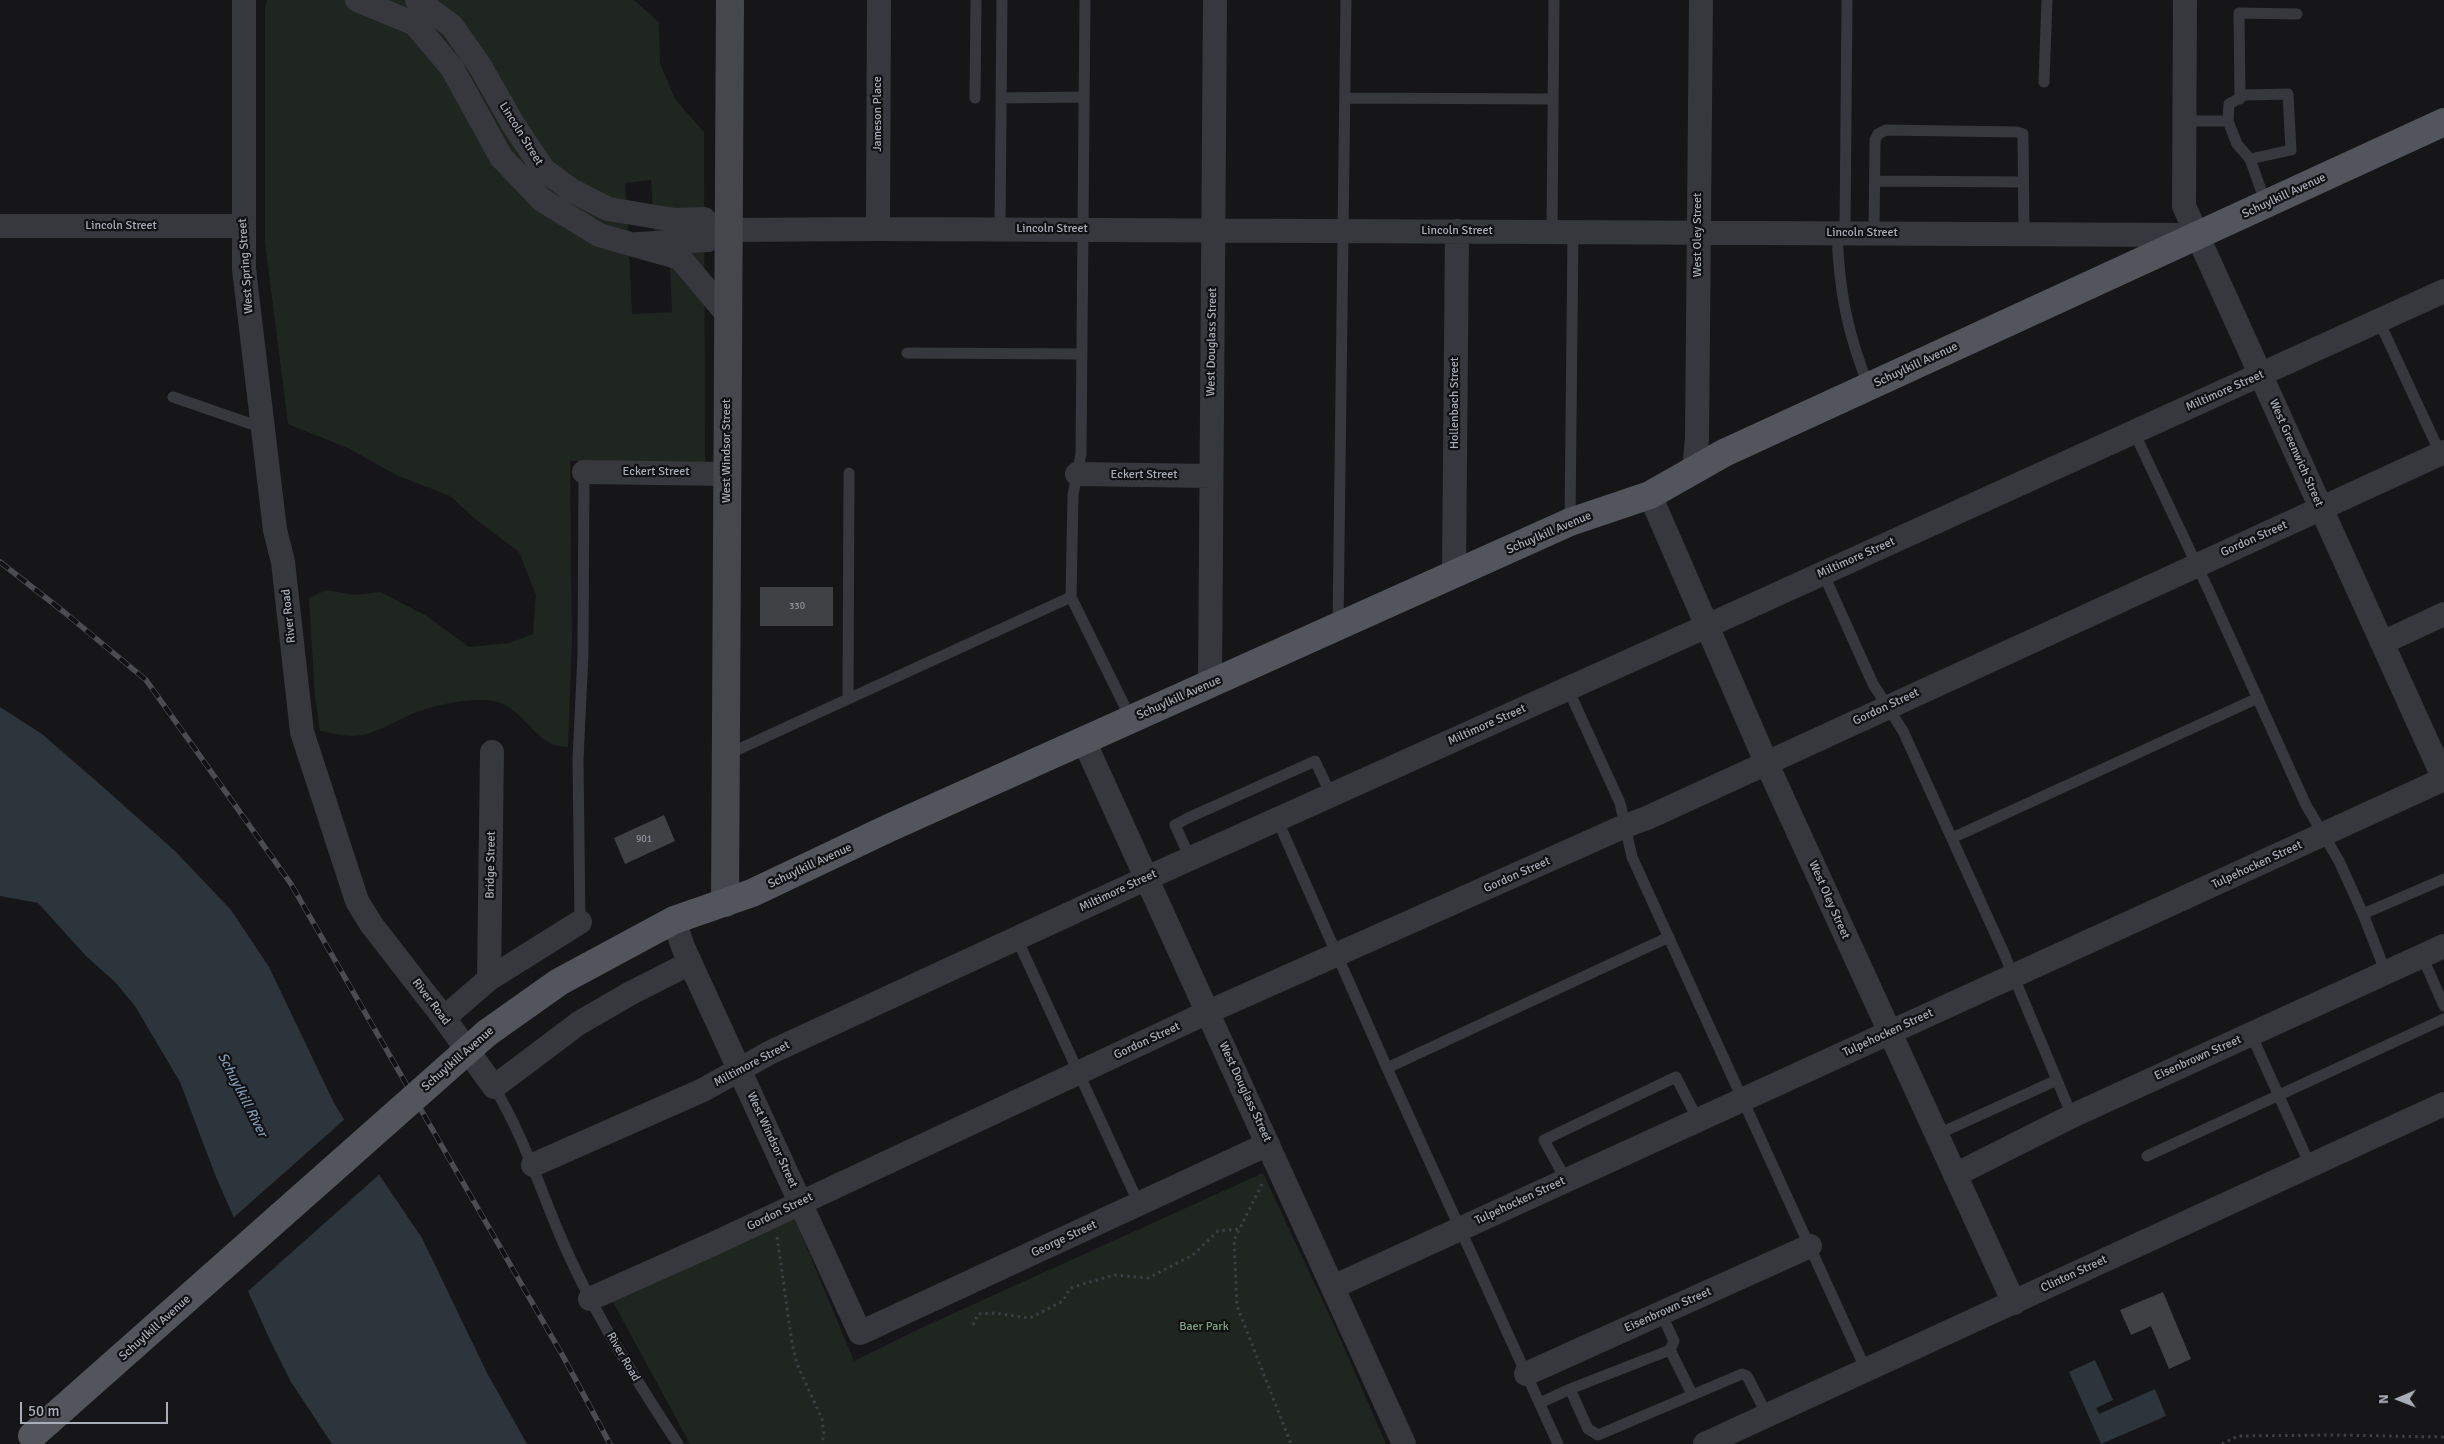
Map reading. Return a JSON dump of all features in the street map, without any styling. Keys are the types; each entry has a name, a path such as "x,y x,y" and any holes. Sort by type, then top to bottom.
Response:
{"main road":[{"name":"West Windsor Street","path":"725,903 728,314 722,231 730,0"},
{"name":"Schuylkill Avenue","path":"28,1440 487,1032 559,982 674,920 768,886 1132,719 1338,628 1570,522 1650,495 1724,453 2444,122"}],"street":[{"name":"West Spring Street","path":"244,0 244,269 274,530"},
{"name":"Lincoln Street","path":"357,0 415,24 452,68 501,157 542,200 599,235 638,244 680,258 728,314"},
{"name":"Lincoln Street","path":"417,0 452,26 480,66 513,124 543,169 571,190 608,209 675,220 704,220 722,231"},
{"name":"Jameson Place","path":"878,229 879,0"},
{"name":"West Douglass Street","path":"1210,684 1215,0"},
{"name":"West Oley Street","path":"1694,470 1697,439 1700,0"},
{"name":"West Greenwich Street","path":"2186,0 2184,206 2444,779"},
{"name":"Lincoln Street","path":"0,226 243,226"},
{"name":"Lincoln Street","path":"638,244 708,240 722,231 878,229 1213,229 2198,235"},
{"name":"Hollenbach Street","path":"1454,574 1457,231"},
{"name":"Miltimore Street","path":"534,1165 703,1090 771,1052 1190,858 1568,689 2444,291"},
{"name":"Gordon Street","path":"590,1299 774,1216 800,1202 1208,1012 1625,826 1647,818 2321,508 2443,456"},
{"name":"Eckert Street","path":"584,472 728,474"},
{"name":"Eckert Street","path":"1077,474 1211,476"},
{"name":"West Oley Street","path":"1650,495 1766,762 2014,1303"},
{"name":"River Road","path":"274,530 283,562 302,732 357,901 371,924 444,1018 494,1087"},
{"path":"2382,643 2444,614"},
{"name":"West Douglass Street","path":"1084,741 1404,1444"},
{"name":"Bridge Street","path":"489,979 492,752"},
{"name":"Tulpehocken Street","path":"1333,1286 2444,779"},
{"name":"West Windsor Street","path":"674,920 687,955 860,1333"},
{"path":"444,1018 489,979 580,922"},
{"name":"Eisenbrown Street","path":"1955,1176 2072,1116 2444,946"},
{"path":"494,1087 579,1023 631,993 687,955"},
{"name":"Clinton Street","path":"1705,1444 2444,1104"},
{"name":"George Street","path":"860,1333 1139,1204 1272,1151"},
{"name":"Eisenbrown Street","path":"1526,1374 1810,1246"}],"lane":[{"path":"975,98 976,0"},
{"path":"1000,229 1002,0"},
{"path":"1085,0 1082,454 1073,495 1071,597 1132,719"},
{"path":"1338,628 1341,260 1344,230 1346,0"},
{"path":"1554,0 1553,99 1562,231 1570,522"},
{"path":"1847,0 1839,281 1854,352 1869,386"},
{"path":"2044,82 2047,0"},
{"path":"2240,98 2239,13 2297,14"},
{"path":"2250,160 2291,150 2288,94 2245,95 2229,104 2228,120 2237,144 2250,160 2266,204"},
{"path":"1001,98 1084,97"},
{"path":"1345,98 1553,99"},
{"path":"2185,121 2228,120"},
{"path":"1874,233 1875,140 1878,134 1886,130 2017,132 2023,134 2024,234"},
{"path":"1875,181 2024,182"},
{"path":"2379,320 2443,456"},
{"path":"907,353 1082,354"},
{"path":"173,397 263,428"},
{"path":"2134,432 2306,805 2339,861 2363,914 2386,973"},
{"path":"580,922 578,759 583,654 584,472"},
{"path":"848,699 849,473"},
{"path":"1823,573 1874,684 1903,731 2013,976 2072,1116"},
{"path":"726,755 1071,597"},
{"path":"1568,689 1620,803 1632,857 1866,1370"},
{"path":"1952,838 2258,698"},
{"path":"1190,858 1175,825 1315,761 1331,795"},
{"path":"1277,819 1387,1068 1558,1444"},
{"path":"2363,914 2444,879"},
{"path":"1387,1068 1669,937"},
{"path":"1017,939 1139,1204"},
{"path":"2422,956 2444,1006"},
{"path":"2146,1156 2444,1019"},
{"path":"2252,1034 2310,1165"},
{"path":"1566,1180 1544,1140 1676,1077 1698,1120"},
{"path":"1936,1135 2057,1080"},
{"name":"River Road","path":"494,1087 534,1165 559,1233 590,1299 638,1383 678,1444"},
{"path":"1540,1403 1570,1389 1670,1350 1674,1341 1661,1313"},
{"path":"1670,1350 1692,1394"},
{"path":"1570,1389 1588,1429 1598,1435 1742,1374 1747,1376 1767,1416"}],"path":[{"path":"1272,1151 1234,1240 1238,1306 1290,1444"},
{"path":"774,1216 792,1343 797,1364 822,1419 824,1436 821,1444"},
{"path":"973,1325 978,1314 994,1313 1030,1318 1063,1300 1070,1288 1114,1275 1148,1278 1193,1255 1218,1231 1239,1229"},
{"path":"2222,1444 2238,1436 2444,1437"}],"green space":[{"path":"267,0 634,0 659,22 660,63 675,99 704,132 705,462 570,461 572,642 568,747 556,746 546,741 504,704 484,700 453,702 432,707 414,713 376,731 361,735 346,736 320,731 315,697 309,598 326,590 355,595 380,592 425,615 469,647 509,643 533,634 536,595 519,552 475,519 450,496 396,475 348,448 288,424 265,242 265,7","holes":["651,180 655,237 629,239 625,183","669,246 672,312 632,314 629,248"]},
{"name":"Baer Park","path":"1263,1173 1340,1338 1386,1444 690,1444 613,1302 794,1217 854,1361 919,1329"}],"water":[{"name":"Schuylkill River","path":"0,707 42,734 103,787 176,852 231,910 269,967 333,1101 363,1151 422,1238 487,1373 527,1444 332,1444 291,1382 269,1338 248,1291 242,1236 216,1177 180,1082 135,1006 115,982 86,956 38,903 0,896"},
{"path":"2095,1360 2113,1400 2096,1408 2099,1414 2155,1389 2166,1416 2101,1444 2069,1372"}],"pier":[{"path":"346,1118 381,1173 246,1293 240,1236 232,1219"}],"building":[{"path":"760,587 833,587 833,626 760,626"},
{"path":"664,815 675,841 625,864 614,838"},
{"path":"2163,1292 2191,1359 2169,1369 2151,1326 2131,1335 2120,1310"}],"railway":[{"path":"0,562 146,680 291,884 564,1358 610,1444"}]}
